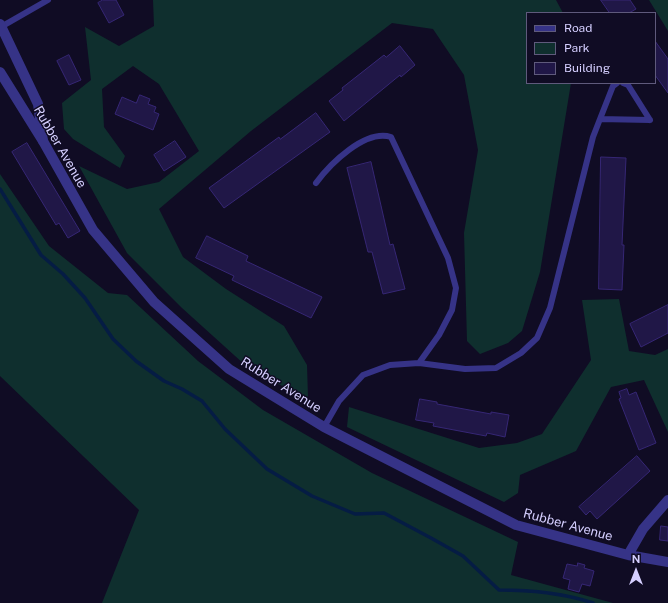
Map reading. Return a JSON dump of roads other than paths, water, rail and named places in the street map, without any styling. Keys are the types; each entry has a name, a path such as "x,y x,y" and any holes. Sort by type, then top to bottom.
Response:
{"street":[{"path":"1,25 38,104 43,141"},
{"name":"Rubber Avenue","path":"0,72 43,141 93,230 154,302 229,369 324,427 516,525 628,555 668,562"},
{"path":"628,555 643,529 668,500"}],"lane":[{"path":"1,25 48,0"},
{"path":"324,427 339,401 363,375 390,365 418,364 465,369 496,368 521,353 537,338 550,308 593,137 613,86 616,84"},
{"path":"600,119 650,120 628,85 626,84"},
{"path":"316,183 329,166 363,141 384,135 391,137 448,258 456,288 452,310 439,335 418,364"}],"waterway":[{"path":"0,189 41,255 63,274 85,298 113,339 136,361 164,381 182,389 202,401 225,429 267,469 312,496 355,514 384,513 463,556 499,590 547,593 593,603"}]}
